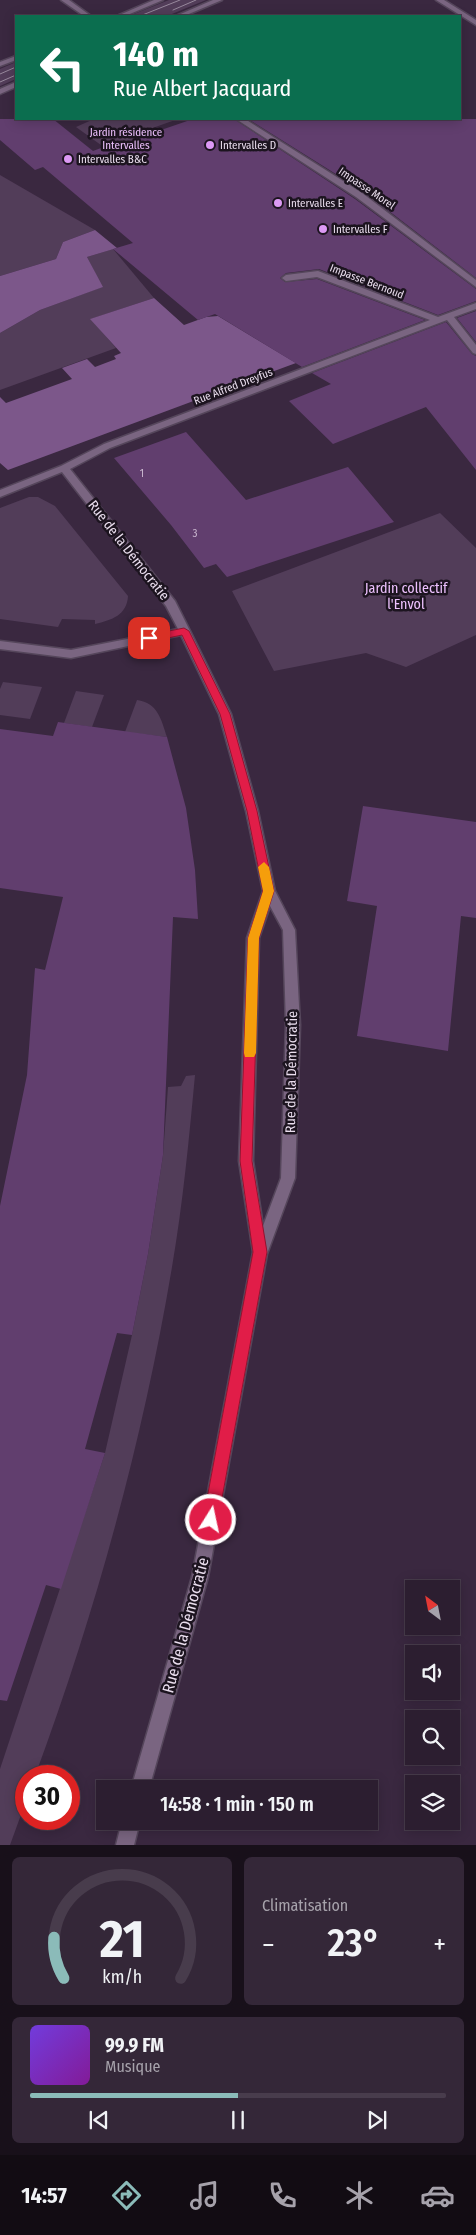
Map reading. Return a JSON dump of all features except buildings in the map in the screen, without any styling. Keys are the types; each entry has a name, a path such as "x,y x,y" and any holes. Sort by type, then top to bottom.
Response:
{"street":[{"path":"64,0 86,15"},
{"path":"122,15 160,0"},
{"path":"182,15 219,0"},
{"path":"439,0 476,23"},
{"path":"0,64 15,58"},
{"path":"0,92 15,84"},
{"name":"Impasse Morel","path":"242,120 359,195 476,284"},
{"name":"Impasse Bernoud","path":"286,278 318,274 438,320"},
{"name":"Rue Alfred Dreyfus","path":"0,494 64,468 107,446 476,306"},
{"path":"449,316 476,352"},
{"name":"Rue de la Démocratie","path":"64,468 171,604 225,714 252,811 269,891 289,930 294,1025 288,1178 260,1252 200,1577 143,1780"},
{"path":"0,645 71,654 184,631"},
{"name":"Rue de la Démocratie","path":"260,1252 246,1161 253,938 269,891"},
{"path":"124,1845 128,1830"}],"green space":[{"path":"169,0 206,0 169,15 132,15"},
{"path":"15,62 15,79 0,86 0,69"},
{"name":"Jardin résidence Intervalles","path":"92,120 175,120 144,131 224,188 184,205 76,127"},
{"path":"0,175 95,230 63,242 56,259 0,276"},
{"path":"113,249 154,298 91,319 116,348 0,390 0,333 40,310 102,287 87,257"},
{"path":"29,497 38,497 55,506 128,596 125,608 117,616 95,624 95,620 62,619 58,627 0,619 0,508"},
{"name":"Jardin collectif l'Envol","path":"440,513 476,548 476,635 406,667 366,653 274,671 232,591"},
{"path":"3,682 42,687 30,719 0,715 0,689"},
{"path":"76,691 104,695 92,727 64,723"},
{"path":"137,700 154,708 158,713 167,737 125,732"},
{"path":"195,1075 183,1195 160,1332 132,1461 98,1588 39,1765 15,1765 15,1830 10,1845 0,1845 0,1769 105,1453 148,1254 163,1155 168,1087 181,1086 186,1076"}],"shaded area":[{"path":"95,230 117,248 87,257 103,287 40,310 0,333 0,276 56,259 63,242"},
{"path":"154,298 184,325 206,317 218,316 296,363 8,470 0,463 0,397 6,403 72,379 62,368 87,359 95,367 116,359 114,356 121,353 90,319"}],"tram line":[{"path":"142,15 180,0"},
{"path":"173,10 196,0"},
{"path":"0,74 15,67"},
{"path":"0,82 15,75"}],"slow traffic":[{"path":"250,1053 253,938 269,891 264,867"}],"place":[{"name":"Intervalles D","path":"210,145"},
{"name":"Intervalles B&C","path":"68,159"},
{"name":"Intervalles E","path":"278,203"},
{"name":"Intervalles F","path":"323,229"}],"route":[{"path":"149,638 184,631 218,699 225,714 252,811 269,891 253,938 246,1161 260,1252 211,1520"}]}
